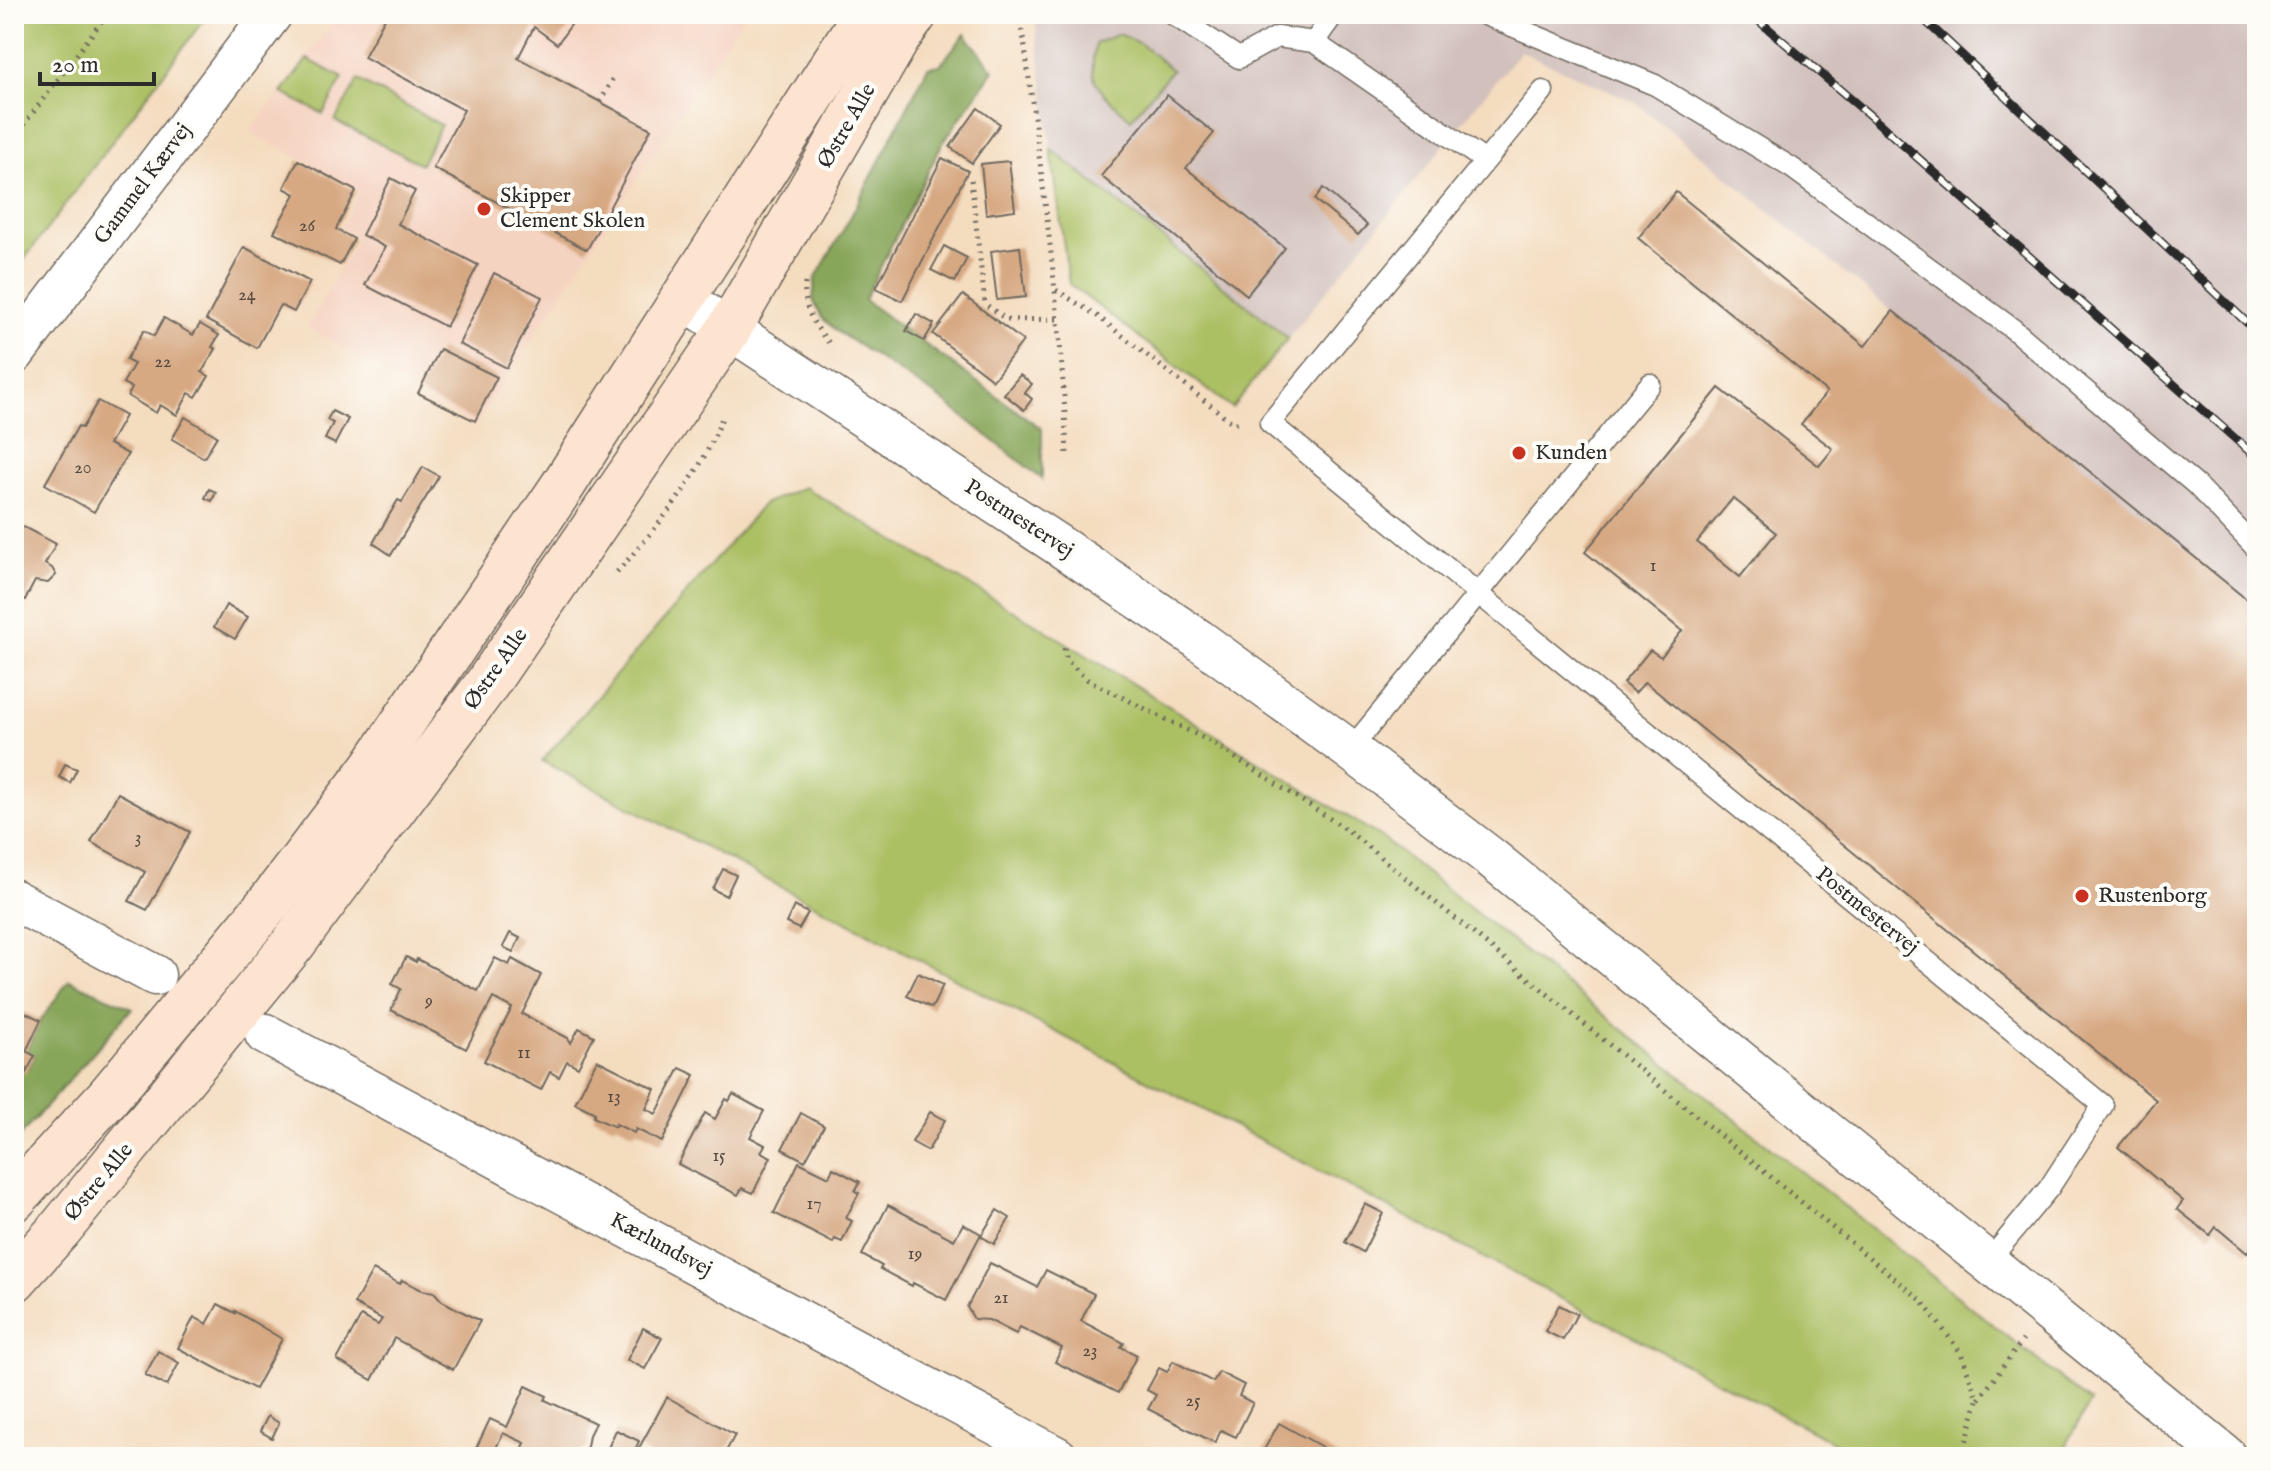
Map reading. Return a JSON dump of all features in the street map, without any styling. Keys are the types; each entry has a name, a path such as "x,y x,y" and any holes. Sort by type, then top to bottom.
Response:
{"street":[{"name":"Gammel Kærvej","path":"14,354 272,14"},
{"name":"Østre Alle","path":"14,1199 117,1086 269,903 373,767 450,657 682,298 885,21"},
{"name":"Østre Alle","path":"14,1280 159,1110 293,944 484,688 729,329 885,21"},
{"name":"Postmestervej","path":"682,298 1159,613 1350,750 1490,857 2227,1457"},
{"path":"14,900 155,975"},
{"name":"Kærlundsvej","path":"265,1034 1057,1457"}],"lane":[{"path":"1172,14 1239,58 1277,37 1314,42 1485,161"},
{"path":"1314,42 1334,14"},
{"path":"1483,14 1655,85 1792,168 2013,329 2196,485 2257,549"},
{"path":"1270,423 1543,91"},
{"path":"1350,750 1650,384"},
{"name":"Postmestervej","path":"1270,423 2103,1105 2049,1188 1987,1263"}],"path":[{"path":"14,138 107,14"},
{"path":"1018,14 1056,290 1067,457"},
{"path":"600,102 614,76"},
{"path":"971,180 985,304 1007,320 1059,319"},
{"path":"805,275 804,295 808,313 831,345"},
{"path":"1056,290 1096,315 1233,423 1270,423"},
{"path":"1064,648 1067,661 1088,680 1211,742 1346,829 1897,1280 1921,1300 1961,1353 1978,1400"},
{"path":"1962,1457 1978,1400 2045,1310"}],"shaded area":[{"name":"Skipper Clement Skolen","path":"338,14 745,14 474,427 308,327 357,238 340,228 360,191 250,132"},
{"path":"1034,14 2257,14 2257,608 1635,102 1520,51 1232,408 1069,284"}],"green space":[{"path":"14,14 208,14 14,273"},
{"path":"965,34 994,70 942,144 864,300 1042,429 1042,479 941,399 838,332 822,318 813,300 815,279 928,67 940,65"},
{"path":"1119,34 1141,44 1172,70 1131,119 1098,87 1093,69 1096,43"},
{"path":"307,59 343,78 323,114 282,93"},
{"path":"358,80 441,125 421,164 335,121"},
{"path":"1051,149 1288,338 1232,408 1069,284"},
{"path":"804,487 1039,626 1381,837 2090,1402 2060,1457 1845,1457 1848,1450 542,761 763,504"},
{"path":"69,980 132,1008 14,1143 14,1070 17,1068 27,1072 35,1056 26,1051 41,1020"}],"building":[{"path":"387,14 579,14 557,44 534,27 518,58 651,129 587,250 433,168 464,110 364,57"},
{"path":"1167,95 1214,133 1186,168 1285,248 1247,295 1101,176"},
{"path":"978,108 1000,124 972,163 950,147"},
{"path":"942,158 968,171 902,301 876,288"},
{"path":"298,160 356,191 336,229 354,239 340,265 274,232 295,194 284,188"},
{"path":"1009,161 1015,210 986,214 981,164"},
{"path":"391,178 415,191 398,224 478,265 446,327 365,285 385,247 362,235"},
{"path":"1323,188 1367,225 1358,235 1315,200"},
{"name":"Rustenborg","path":"1676,192 1865,346 1893,311 2257,608 2257,1241 2247,1253 2216,1227 2210,1235 2177,1209 2183,1201 2118,1147 2156,1100 1645,682 1635,693 1623,683 1650,650 1661,657 1682,631 1585,552 1719,388 1819,466 1833,449 1801,424 1827,392 1638,238","holes":["1733,498 1776,533 1740,577 1697,542"]},
{"path":"944,246 967,258 955,282 931,270"},
{"path":"244,247 310,282 294,312 280,305 257,348 206,320"},
{"path":"1020,247 1026,297 997,300 991,251"},
{"path":"494,273 542,297 507,368 459,344"},
{"path":"963,295 1023,341 993,380 933,334"},
{"path":"916,314 934,324 924,341 906,331"},
{"path":"164,318 193,335 200,324 219,335 212,347 216,349 202,372 209,376 196,397 189,393 177,415 160,405 156,413 128,396 132,388 123,383 134,364 126,360 144,330 154,336"},
{"path":"440,349 497,377 475,421 418,393"},
{"path":"1020,375 1032,384 1025,393 1032,399 1024,410 1004,394"},
{"path":"98,401 125,416 109,444 128,454 94,512 45,484 78,426 82,428"},
{"path":"332,411 348,419 335,444 325,439 333,423 327,420"},
{"path":"185,417 217,436 204,458 172,439"},
{"path":"423,467 439,476 391,555 373,543 398,500 402,502"},
{"path":"209,489 216,492 212,501 205,498"},
{"path":"14,522 56,544 45,564 56,575 48,583 35,581 25,600 14,594"},
{"path":"226,605 248,617 235,639 214,627"},
{"path":"65,764 77,769 70,783 59,777"},
{"path":"118,793 190,832 147,910 129,901 145,872 91,842"},
{"path":"723,869 736,875 726,896 713,889"},
{"path":"794,906 808,913 799,929 786,923"},
{"path":"510,933 520,938 513,952 503,947"},
{"path":"406,957 416,962 417,959 478,991 495,958 509,965 512,959 541,975 522,1014 568,1038 571,1043 579,1028 594,1036 578,1067 567,1061 559,1077 550,1072 541,1090 484,1061 512,1008 493,998 466,1049 391,1010 401,989 392,984"},
{"path":"918,973 943,985 932,1008 907,996"},
{"path":"14,1007 41,1020 26,1051 35,1056 26,1073 17,1068 14,1074"},
{"path":"597,1060 655,1089 646,1109 656,1114 680,1068 695,1075 662,1142 636,1129 634,1133 616,1124 615,1127 593,1117 595,1113 575,1103"},
{"path":"733,1094 764,1111 750,1137 765,1145 761,1152 771,1157 753,1193 742,1188 738,1195 678,1164 705,1113 715,1119 726,1099 729,1101"},
{"path":"930,1112 945,1120 928,1151 912,1142"},
{"path":"801,1113 824,1126 805,1161 782,1149"},
{"path":"799,1162 829,1177 833,1168 860,1182 855,1191 859,1193 846,1218 852,1221 842,1242 835,1239 833,1243 774,1213"},
{"path":"1365,1204 1383,1213 1363,1252 1345,1242"},
{"path":"888,1205 954,1240 963,1224 981,1234 946,1300 880,1269 882,1266 862,1255"},
{"path":"997,1210 1010,1218 994,1244 981,1236"},
{"path":"990,1263 1037,1287 1046,1270 1094,1294 1081,1321 1124,1343 1121,1347 1137,1355 1118,1393 1055,1362 1062,1348 1020,1327 1016,1334 989,1320 974,1319 967,1307"},
{"path":"373,1270 400,1284 402,1280 434,1292 442,1301 480,1321 453,1370 394,1338 372,1380 337,1360 361,1316 378,1325 382,1319 354,1304"},
{"path":"218,1304 282,1339 255,1389 178,1348 194,1317 207,1324"},
{"path":"1559,1305 1577,1314 1563,1340 1545,1331"},
{"path":"643,1328 662,1338 645,1369 627,1360"},
{"path":"158,1351 179,1363 167,1386 145,1375"},
{"path":"1173,1361 1213,1382 1219,1372 1244,1385 1239,1396 1253,1403 1236,1437 1221,1430 1215,1443 1148,1409 1156,1395 1147,1390 1159,1368 1167,1372"},
{"path":"526,1386 547,1396 545,1400 595,1423 587,1447 576,1457 519,1457 525,1443 503,1433 492,1457 472,1457 490,1419 507,1427"},
{"path":"667,1397 735,1435 723,1457 654,1457 639,1448"},
{"path":"268,1416 279,1423 272,1438 260,1431"},
{"path":"1279,1423 1340,1457 1260,1457"},
{"path":"616,1430 639,1441 632,1457 604,1457"}],"railway":[{"path":"1751,14 2257,458"},
{"path":"1918,14 2257,332"}],"place":[{"name":"Skipper Clement Skolen","path":"484,209"},
{"name":"Kunden","path":"1519,453"},
{"name":"Rustenborg","path":"2082,896"}]}
